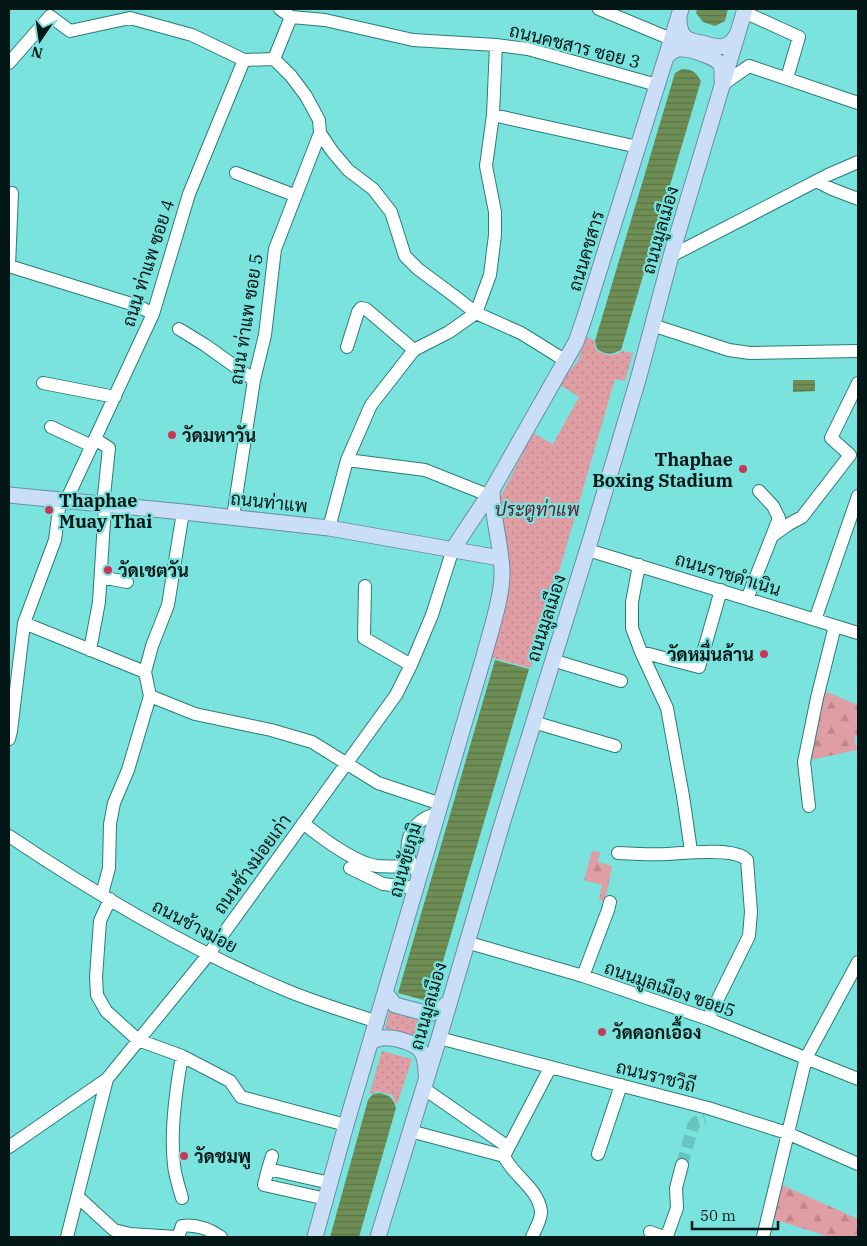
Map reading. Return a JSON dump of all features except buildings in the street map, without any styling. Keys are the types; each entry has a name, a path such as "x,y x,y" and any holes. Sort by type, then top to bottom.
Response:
{"main road":[{"name":"ถนนมูลเมือง","path":"378,1237 439,1038 466,942 588,550 671,256 744,10"},
{"name":"ถนนคชสาร","path":"490,492 576,342 680,12"},
{"path":"680,12 679,28 682,35 688,39 718,48 732,43 738,33"},
{"path":"666,56 672,51 679,49 712,58 722,66 722,84"},
{"path":"453,549 490,492"},
{"name":"ถนนชัยภูมิ","path":"315,1237 346,1125 386,994 416,877 440,809 484,656 500,591 502,577 490,492"},
{"name":"ถนนท่าแพ","path":"9,496 329,528 500,558"},
{"path":"386,994 395,1005 429,1014 440,1010 450,1000"},
{"path":"371,1042 381,1038 392,1039 412,1044 421,1050 426,1062 425,1083"}],"street":[{"path":"274,59 291,17 280,9"},
{"path":"599,9 671,39"},
{"path":"744,10 799,37 787,78"},
{"path":"9,63 45,13 70,31 130,18 192,35 244,60 274,59 306,96 319,120 320,133 348,170 373,189 391,212 405,256 418,270 453,294 476,313 521,333 566,361"},
{"name":"ถนนคชสาร ซอย 3","path":"291,17 327,15 413,40 496,45 528,50 657,85"},
{"path":"329,528 347,460 371,405 414,350 449,332 476,313 490,275 495,235 495,212 486,166 493,115 496,45"},
{"name":"ถนน ท่าแพ ซอย 4","path":"9,739 24,624 55,540 63,501 94,443 153,314 189,194 244,60"},
{"path":"722,84 749,66 858,103"},
{"path":"493,115 638,147"},
{"name":"ถนน ท่าแพ ซอย 5","path":"233,517 254,380 265,335 275,249 294,195 320,133"},
{"path":"671,256 816,181 858,162"},
{"path":"236,173 294,195"},
{"path":"816,181 832,190 858,199"},
{"path":"12,193 9,266 138,306 153,314"},
{"path":"347,347 361,308 366,309 414,350"},
{"path":"652,325 729,350 750,353 858,351"},
{"path":"179,329 254,380"},
{"path":"43,382 115,397"},
{"path":"772,536 802,517 854,458 831,438 858,382"},
{"path":"51,427 108,448 102,577 90,650"},
{"path":"347,460 425,470 490,492"},
{"path":"747,599 779,518 773,506 758,491"},
{"path":"815,620 858,496"},
{"path":"183,512 168,604 152,646 145,672 150,696 128,770 114,803 110,824 106,897 98,935 96,977 98,995 106,1011 138,1040 182,1056 230,1081 241,1097 346,1125"},
{"name":"ถนนช้างม่อยเก่า","path":"9,1147 107,1079 208,955 396,695 432,615 453,549"},
{"name":"ถนนราชดำเนิน","path":"588,550 858,633"},
{"path":"639,565 632,602 632,628 667,708 691,851"},
{"path":"102,577 127,582"},
{"path":"365,586 364,638 411,665"},
{"path":"641,652 699,667 721,590"},
{"path":"24,624 145,672"},
{"path":"809,806 804,762 817,698 835,626"},
{"path":"562,663 620,681"},
{"path":"150,696 195,714 271,730 312,742 378,783 440,809"},
{"path":"534,722 615,746"},
{"path":"303,823 323,839 363,862 416,877"},
{"name":"ถนนช้างม่อย","path":"9,836 106,897 208,955 288,991 378,1022"},
{"path":"618,853 668,854 691,851 739,853 748,862 751,912 749,936 708,1019"},
{"path":"350,868 383,884 416,877"},
{"path":"583,976 610,902"},
{"name":"ถนนมูลเมือง ซอย5","path":"466,942 583,976 708,1019 858,1079"},
{"path":"763,1237 806,1058 858,962"},
{"name":"ถนนราชวิถี","path":"439,1038 620,1085 706,1113 787,1133 858,1164"},
{"path":"182,1056 172,1139 174,1166 182,1198"},
{"path":"532,1237 541,1212 536,1196 508,1166 506,1151 550,1068"},
{"path":"67,1237 107,1079"},
{"path":"425,1083 506,1151"},
{"path":"598,1154 620,1085"},
{"path":"410,1131 506,1151"},
{"path":"272,1156 264,1186 326,1200"},
{"path":"650,1232 667,1236 677,1208 676,1188 682,1165"},
{"path":"268,1169 330,1184"},
{"path":"78,1197 114,1230 130,1234 179,1233 193,1225 207,1229 221,1237"}],"green space":[{"name":"ประตูท่าแพ","path":"586,337 594,340 596,350 603,354 613,355 623,351 633,353 625,381 615,379 531,668 489,657 510,579 498,513 500,498 533,433 553,444 579,397 559,384 578,361"},
{"path":"822,690 858,705 858,735 854,737 857,750 810,760"},
{"path":"592,851 600,852 598,862 612,866 605,901 599,900 602,885 584,880"},
{"path":"389,1012 431,1024 427,1039 385,1028"},
{"path":"382,1051 412,1059 397,1105 392,1095 377,1091 369,1095"},
{"path":"778,1183 858,1219 858,1237 830,1237 769,1218"}],"shaded area":[{"path":"697,9 728,9 725,21 715,26 703,22 696,13"},
{"path":"682,69 693,72 701,81 621,350 606,353 597,349 595,341 675,73"},
{"path":"793,380 815,380 815,391 793,392"},
{"path":"495,660 529,669 431,1002 398,993"},
{"path":"379,1093 390,1097 396,1108 359,1237 330,1237 368,1100 373,1094"}],"tunnel":[{"path":"682,1165 693,1126 696,1122 705,1119"}],"place":[{"name":"วัดมหาวัน","path":"172,435"},
{"name":"Thaphae Boxing Stadium","path":"743,469"},
{"name":"Thaphae Muay Thai","path":"49,510"},
{"name":"วัดเชตวัน","path":"108,570"},
{"name":"วัดหมื่นล้าน","path":"764,654"},
{"name":"วัดดอกเอื้อง","path":"602,1032"},
{"name":"วัดชมพู","path":"184,1156"}]}
